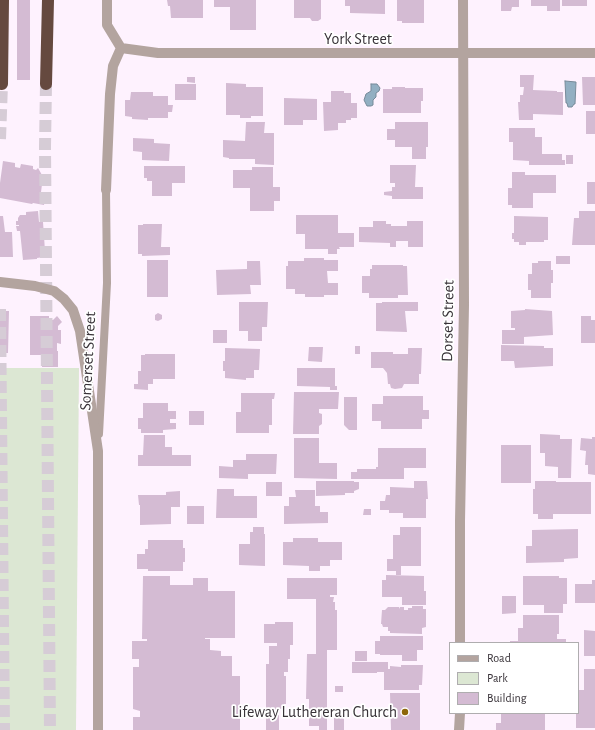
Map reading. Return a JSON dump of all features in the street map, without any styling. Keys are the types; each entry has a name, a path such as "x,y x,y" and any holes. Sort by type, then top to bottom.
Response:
{"highway":[{"path":"2,84 3,0"},
{"path":"46,84 48,0"}],"street":[{"path":"107,0 107,25 121,48"},
{"name":"Dorset Street","path":"460,642 460,521 464,305 463,0"},
{"name":"York Street","path":"121,48 158,53 595,53"},
{"name":"Somerset Street","path":"106,190 110,94 113,66 121,48"},
{"path":"0,282 35,286 54,291 64,299 72,310 80,331 98,451"},
{"name":"Somerset Street","path":"98,451 98,730"},
{"path":"460,714 460,730"}],"lane":[{"name":"Somerset Street","path":"98,451 108,283 106,190"}],"green space":[{"path":"0,368 79,368 76,730 0,730"}],"water":[{"path":"565,81 576,82 575,104 572,107 568,107 566,103"},
{"path":"371,84 377,84 380,88 373,100 373,105 367,106 364,100 366,94 371,91"}],"building":[{"path":"17,0 30,0 30,80 17,80"},
{"path":"167,0 203,0 203,18 171,18 170,6 168,6"},
{"path":"214,0 256,0 256,30 230,30 230,7 214,7"},
{"path":"294,0 321,0 321,19 318,21 312,21 310,18 294,18"},
{"path":"345,0 385,0 385,14 350,13 350,6 345,6"},
{"path":"397,0 424,0 424,23 402,23 402,21 397,21"},
{"path":"501,0 519,0 519,7 512,7 511,11 501,11"},
{"path":"531,0 560,0 560,11 547,11 547,6 531,6"},
{"path":"562,0 587,0 587,6 562,6"},
{"path":"520,75 534,75 533,90 563,92 563,115 533,114 533,120 519,120 518,102 520,102 520,95 523,95 524,87 520,87"},
{"path":"187,77 195,77 195,83 187,82"},
{"path":"582,77 595,77 595,105 583,105"},
{"path":"226,83 246,84 246,87 263,87 263,116 240,118 240,115 226,115"},
{"path":"175,84 196,84 196,100 175,100"},
{"path":"392,87 423,88 421,113 383,113 383,89 392,89"},
{"path":"331,91 344,91 344,93 351,93 351,103 357,103 357,118 346,120 346,123 338,123 338,130 324,131 323,102 331,102"},
{"path":"131,92 153,92 153,96 168,96 168,105 173,105 172,112 168,112 168,118 148,118 148,120 132,119 132,117 125,116 125,100 130,100"},
{"path":"284,98 317,99 317,120 303,120 303,125 284,125"},
{"path":"586,111 595,111 595,134 586,134"},
{"path":"246,122 265,122 264,133 274,133 274,165 255,164 255,159 229,159 223,157 223,140 245,141"},
{"path":"395,122 428,122 428,147 426,147 426,159 412,159 412,147 395,147 395,140 387,140 387,129 395,129"},
{"path":"509,128 535,128 535,137 542,137 542,154 562,154 562,160 565,160 565,165 529,165 529,161 513,160 513,142 509,142"},
{"path":"133,138 154,139 154,143 170,144 169,161 142,160 142,152 133,151"},
{"path":"566,155 573,155 573,164 566,164"},
{"path":"3,161 15,163 15,167 20,168 21,164 33,166 33,169 36,170 38,168 42,175 40,176 43,177 41,192 46,192 44,205 0,198 0,183"},
{"path":"390,165 416,165 415,187 423,187 423,199 392,199 392,196 384,195 384,192 392,191 392,187 395,187 395,183 390,183"},
{"path":"144,166 185,166 185,183 172,183 172,196 152,196 152,181 147,181 147,178 144,178"},
{"path":"252,167 273,167 273,187 280,187 280,201 274,201 274,211 250,211 250,188 233,188 233,170 252,170"},
{"path":"512,172 525,172 525,175 556,175 556,193 533,193 533,208 512,208 512,205 508,205 508,188 512,188"},
{"path":"587,182 595,182 595,204 587,204"},
{"path":"38,211 39,222 43,222 44,257 23,260 20,231 17,231 16,226 19,225 16,225 16,221 18,221 20,215 26,215 26,212"},
{"path":"579,211 595,211 595,245 572,245 574,218 579,218"},
{"path":"296,215 338,215 338,233 354,233 354,247 339,247 340,249 337,249 337,254 328,254 328,249 305,249 305,234 296,234"},
{"path":"0,216 3,216 5,232 12,232 13,257 0,257"},
{"path":"514,216 548,217 548,240 544,240 544,242 526,242 526,245 519,245 519,242 514,242 514,239 512,239 512,233 514,233"},
{"path":"373,221 386,221 386,224 391,224 391,226 407,226 407,221 423,221 423,247 408,247 408,241 396,241 396,247 390,247 390,243 359,242 359,227 373,227"},
{"path":"162,224 161,247 170,247 170,255 142,256 142,254 138,254 138,225"},
{"path":"556,256 570,256 570,264 556,264"},
{"path":"304,258 338,260 338,271 327,271 328,283 338,283 338,295 305,297 305,294 295,294 295,289 286,289 286,266 288,266 288,261 304,261"},
{"path":"147,260 168,260 168,297 147,297"},
{"path":"247,261 260,261 261,285 250,285 251,294 217,295 216,270 247,269"},
{"path":"538,261 551,261 553,283 551,283 551,298 531,298 531,290 528,290 528,274 532,274 532,263 538,263"},
{"path":"372,265 407,266 408,295 398,295 398,298 369,298 369,293 362,293 362,276 370,276 370,269 372,269"},
{"path":"239,302 268,302 267,327 262,327 262,341 248,341 248,331 239,331"},
{"path":"418,302 418,311 405,311 407,332 376,331 376,303"},
{"path":"525,309 552,311 553,335 524,337 524,344 502,344 502,330 515,330 515,328 511,328 511,311"},
{"path":"0,311 9,311 8,353 0,353"},
{"path":"158,313 162,315 162,319 158,321 155,320 155,315"},
{"path":"30,316 49,316 49,320 53,320 57,316 62,322 58,326 58,330 61,330 61,344 57,343 58,367 42,367 42,355 30,355"},
{"path":"581,316 591,316 591,320 595,320 595,343 581,343"},
{"path":"213,330 227,330 227,343 213,343"},
{"path":"501,345 544,346 544,348 553,348 553,366 515,368 514,361 501,361"},
{"path":"355,346 360,346 360,354 355,354"},
{"path":"309,347 323,347 322,362 308,361"},
{"path":"225,348 260,349 259,370 254,370 254,378 246,378 246,380 225,378 223,361 225,361"},
{"path":"408,348 422,348 419,384 404,384 402,388 391,388 390,384 388,384 387,373 383,368 371,368 371,352 408,354"},
{"path":"175,354 175,379 153,379 153,384 148,384 148,390 134,389 134,384 138,384 138,371 141,371 141,355"},
{"path":"297,368 335,368 335,386 337,386 337,390 330,390 330,387 297,386"},
{"path":"294,392 339,392 338,409 319,409 319,413 322,414 322,424 319,426 319,434 293,434"},
{"path":"241,393 275,393 274,399 272,399 272,425 269,425 269,433 236,433 236,412 241,412"},
{"path":"383,396 423,396 423,410 429,410 429,419 422,419 422,429 381,429 381,421 372,421 372,404 383,404"},
{"path":"344,397 357,397 357,430 349,430 344,425"},
{"path":"143,403 168,403 168,411 176,411 176,419 170,419 170,423 176,423 176,429 163,430 163,433 141,433 141,429 138,429 138,418 143,418"},
{"path":"189,411 204,411 204,425 189,425"},
{"path":"540,434 560,435 560,439 572,439 571,478 558,478 558,467 545,466 545,453 540,453"},
{"path":"144,435 165,435 165,447 172,447 172,455 191,455 191,466 138,466 138,455 143,455"},
{"path":"592,437 595,437 595,475 588,474 588,465 585,465 586,451 580,450 581,438 592,439"},
{"path":"294,438 319,438 319,463 337,463 337,479 294,478"},
{"path":"501,445 531,445 531,483 501,483"},
{"path":"378,448 426,448 426,468 404,468 404,479 351,479 351,472 357,472 357,469 376,469 376,467 378,467"},
{"path":"246,454 277,454 276,474 248,474 248,479 219,478 219,466 233,467 233,460 246,460"},
{"path":"316,481 354,481 359,482 359,489 354,491 354,493 345,493 345,495 316,496"},
{"path":"414,481 427,481 428,499 426,499 426,518 403,518 403,513 389,513 389,510 380,510 380,501 385,501 386,495 390,495 390,487 414,488"},
{"path":"535,481 591,482 591,514 553,514 553,519 538,519 538,514 533,514 533,489 535,489"},
{"path":"266,482 282,482 282,496 266,496"},
{"path":"217,489 234,489 234,496 257,496 257,518 216,518"},
{"path":"295,490 315,490 315,506 320,506 320,512 328,512 328,523 284,524 284,506 289,506 289,497 296,497"},
{"path":"180,491 180,507 171,507 171,524 140,525 140,505 138,495 166,495 166,492"},
{"path":"187,506 204,506 204,524 187,524"},
{"path":"364,509 371,509 371,515 363,515"},
{"path":"253,527 264,527 265,566 239,565 239,544 250,544 250,532 253,532"},
{"path":"400,527 421,527 421,566 401,566 401,575 396,575 396,571 387,571 387,559 393,559 393,535 400,535"},
{"path":"578,529 578,558 564,559 564,562 526,563 526,546 532,546 532,530"},
{"path":"293,538 318,538 318,542 342,542 342,560 330,560 330,566 320,566 320,571 309,571 309,566 283,565 283,542 293,542"},
{"path":"148,540 183,540 183,548 185,548 185,562 183,562 183,571 148,571 148,569 137,569 137,554 145,554 145,549 148,549"},
{"path":"386,575 424,576 426,605 402,605 402,597 382,597 382,580 386,580"},
{"path":"143,576 170,576 170,585 193,585 193,578 208,578 208,591 235,591 235,638 205,639 210,639 210,650 221,651 221,656 232,656 232,676 240,676 240,730 133,730 133,717 140,717 140,711 133,709 133,667 139,667 139,659 132,659 132,641 147,641 147,639 142,639"},
{"path":"523,576 559,576 559,578 567,578 567,604 563,604 563,613 544,613 544,605 523,605"},
{"path":"287,578 337,578 337,595 330,595 330,597 334,597 333,602 335,602 335,610 337,610 337,650 327,650 327,730 319,730 319,726 309,726 309,699 306,699 307,654 316,654 316,599 287,599"},
{"path":"592,580 595,580 595,603 575,603 575,584 592,584"},
{"path":"502,596 516,596 516,613 502,614"},
{"path":"412,606 423,606 423,609 426,609 426,627 422,628 422,634 390,633 390,631 388,631 388,627 383,627 381,624 382,610 385,610 388,607 399,607 399,609 400,607 404,607 404,610 408,610 408,608 412,608"},
{"path":"523,615 559,615 559,634 557,634 557,639 566,639 566,642 510,642 518,641 518,628 523,628"},
{"path":"275,622 293,622 293,645 290,645 288,672 284,672 284,676 286,676 286,704 284,704 284,709 277,709 277,715 279,715 279,730 266,730 266,664 269,664 269,646 277,646 277,643 264,643 264,624 275,624"},
{"path":"584,630 595,631 595,656 584,656"},
{"path":"380,636 423,636 423,650 417,650 417,661 402,661 402,655 375,654 375,641 380,641"},
{"path":"355,651 367,651 367,661 355,661"},
{"path":"352,662 388,662 388,669 390,669 390,666 401,667 401,665 423,665 422,685 419,685 419,690 384,690 384,672 352,673"},
{"path":"584,669 595,669 595,728 576,728 576,714 579,714 579,690 584,690"},
{"path":"335,686 343,686 343,692 335,692"},
{"name":"Lifeway Luthereran Church","path":"390,693 420,693 420,730 391,730"},
{"path":"501,714 545,714 545,730 496,730 496,723 501,723"},
{"path":"334,718 344,718 344,730 334,730"}],"tunnel":[{"path":"0,139 2,84"},
{"path":"46,84 45,147 50,730"},
{"path":"0,309 4,730"}],"place":[{"name":"Lifeway Luthereran Church","path":"405,712"}]}
